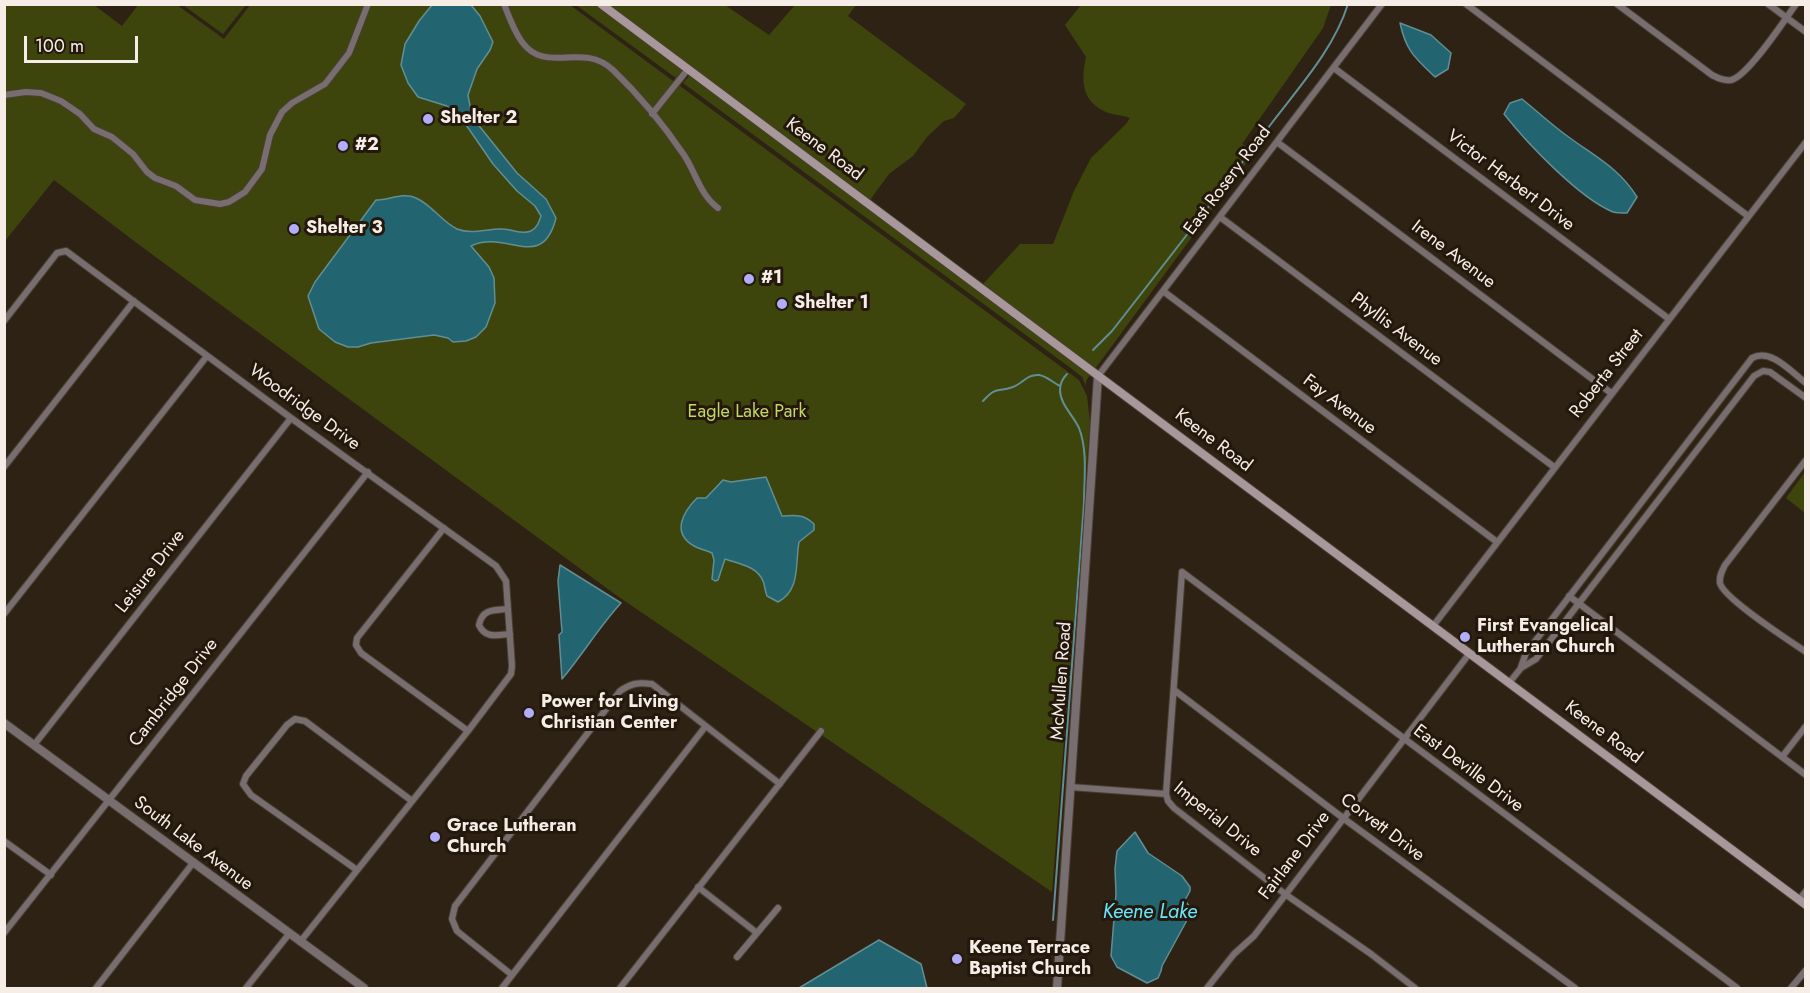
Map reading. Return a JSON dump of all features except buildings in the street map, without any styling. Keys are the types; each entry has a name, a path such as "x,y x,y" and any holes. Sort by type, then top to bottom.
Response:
{"main road":[{"name":"Keene Road","path":"601,4 1802,902"}],"street":[{"path":"4,95 26,92 41,93 61,101 80,114 94,129 112,137 133,154 147,172 155,178 176,186 195,200 209,204 230,202 245,192 262,169 270,135 282,112 292,103 325,84 349,53 368,4"},
{"path":"504,4 523,43 533,52 550,58 586,56 604,63 614,71 684,155 708,201 718,208"},
{"name":"East Rosery Road","path":"1098,376 1382,4"},
{"path":"1466,4 1748,216"},
{"path":"1617,4 1721,80 1732,80 1740,75 1796,4"},
{"path":"1768,4 1806,32"},
{"name":"Victor Herbert Drive","path":"1334,68 1669,319"},
{"path":"652,114 688,69"},
{"name":"Irene Avenue","path":"1277,142 1611,393"},
{"name":"Roberta Street","path":"1433,626 1806,142"},
{"name":"Phyllis Avenue","path":"1220,217 1554,467"},
{"name":"Woodridge Drive","path":"4,321 57,253 66,251 496,566 506,581 511,674 300,942"},
{"name":"Fay Avenue","path":"1163,291 1497,542"},
{"path":"4,467 134,301"},
{"path":"1509,683 1521,668 1526,653 1744,366 1752,358 1763,354 1772,357 1806,382"},
{"path":"4,614 207,356"},
{"path":"1521,668 1536,659 1579,605 1749,381 1763,371 1770,372 1806,398"},
{"name":"McMullen Road","path":"1057,988 1098,376"},
{"name":"Leisure Drive","path":"34,745 291,418"},
{"path":"1700,425 1710,432"},
{"path":"1806,460 1725,565 1720,582 1729,596 1806,652"},
{"name":"Cambridge Drive","path":"4,933 368,472"},
{"path":"444,528 357,638 356,645 361,653 468,731"},
{"name":"East Deville Drive","path":"1174,690 1182,572 1402,740 1737,988"},
{"path":"1569,596 1806,775"},
{"path":"508,609 488,611 479,626 485,633 491,635 510,634"},
{"name":"Fairlane Drive","path":"1207,988 1234,954 1254,936 1469,654"},
{"path":"512,975 457,931 452,919 455,906 621,691 631,684 642,682 652,684 780,784"},
{"path":"1166,794 1174,690"},
{"name":"Corvett Drive","path":"1174,690 1343,818 1575,988"},
{"path":"357,870 251,795 243,784 246,776 287,725 295,719 304,721 412,801"},
{"name":"South Lake Avenue","path":"4,723 364,988"},
{"path":"1782,757 1806,726"},
{"path":"502,988 705,727"},
{"path":"620,988 821,731"},
{"name":"Imperial Drive","path":"1070,787 1166,794 1174,808 1285,894 1415,988"},
{"path":"4,841 51,875"},
{"path":"96,988 193,863"},
{"path":"698,887 757,933"},
{"path":"1802,902 1806,891"},
{"path":"737,957 778,908"},
{"path":"246,988 289,934"},
{"path":"1791,988 1806,970"}],"green space":[{"name":"Eagle Lake Park","path":"5,5 94,5 122,26 138,5 177,5 224,39 250,5 570,5 1079,380 1087,396 1090,422 1070,669 1072,674 1068,689 1052,892 616,595 54,180 5,241"},
{"path":"183,5 246,5 223,34"},
{"path":"576,5 595,5 683,70 676,78"},
{"path":"608,5 725,5 769,35 795,5 856,5 848,16 966,104 954,118 944,121 927,137 913,156 889,174 870,200"},
{"path":"1081,5 1331,5 1323,28 1242,144 1255,151 1095,369 983,284 1020,244 1053,244 1074,191 1091,158 1130,118 1106,112 1087,96 1084,82 1086,57 1065,25"},
{"path":"690,75 1090,375 1086,386 1082,377 1068,366 683,83"},
{"path":"1805,472 1805,513 1786,498"}],"water":[{"path":"432,5 471,5 480,16 493,42 477,69 468,95 472,117 517,173 546,199 556,218 550,234 542,243 532,247 497,242 484,242 471,246 489,267 494,278 495,303 486,327 476,337 453,342 448,338 434,335 348,347 335,342 319,329 308,296 315,282 376,200 411,196 427,205 452,226 463,231 503,229 528,232 536,227 541,216 535,206 517,191 493,164 462,119 447,106 418,97 408,83 401,65 405,44"},
{"path":"1400,23 1431,35 1451,53 1448,69 1435,77 1408,47"},
{"path":"1522,99 1607,164 1623,179 1637,197 1627,213 1613,212 1585,195 1554,169 1526,140 1504,114 1510,103"},
{"path":"766,477 782,516 803,517 814,524 814,530 799,542 794,583 785,597 778,602 767,596 760,576 742,564 725,559 718,580 712,579 714,560 712,553 687,541 681,529 687,510 697,498 706,498 723,480 731,482"},
{"path":"560,565 621,603 562,679 559,635 562,632 558,581"},
{"name":"Keene Lake","path":"1135,832 1148,853 1182,876 1190,887 1185,900 1189,906 1186,922 1158,978 1147,983 1117,967 1111,956 1117,851"},
{"path":"879,940 921,964 927,988 799,988"}],"waterway":[{"path":"1093,350 1112,331 1304,82 1334,37 1348,4"},
{"path":"1053,920 1085,475 1082,437 1064,405 1060,390 1061,383 1067,374"},
{"path":"983,401 995,391 1008,389 1035,375 1045,377 1060,386"}],"place":[{"name":"Shelter 2","path":"428,119"},
{"name":"#2","path":"343,146"},
{"name":"Shelter 3","path":"294,229"},
{"name":"#1","path":"749,279"},
{"name":"Shelter 1","path":"782,304"},
{"name":"First Evangelical Lutheran Church","path":"1465,637"},
{"name":"Power for Living Christian Center","path":"529,713"},
{"name":"Grace Lutheran Church","path":"435,837"},
{"name":"Keene Terrace Baptist Church","path":"957,959"}]}
